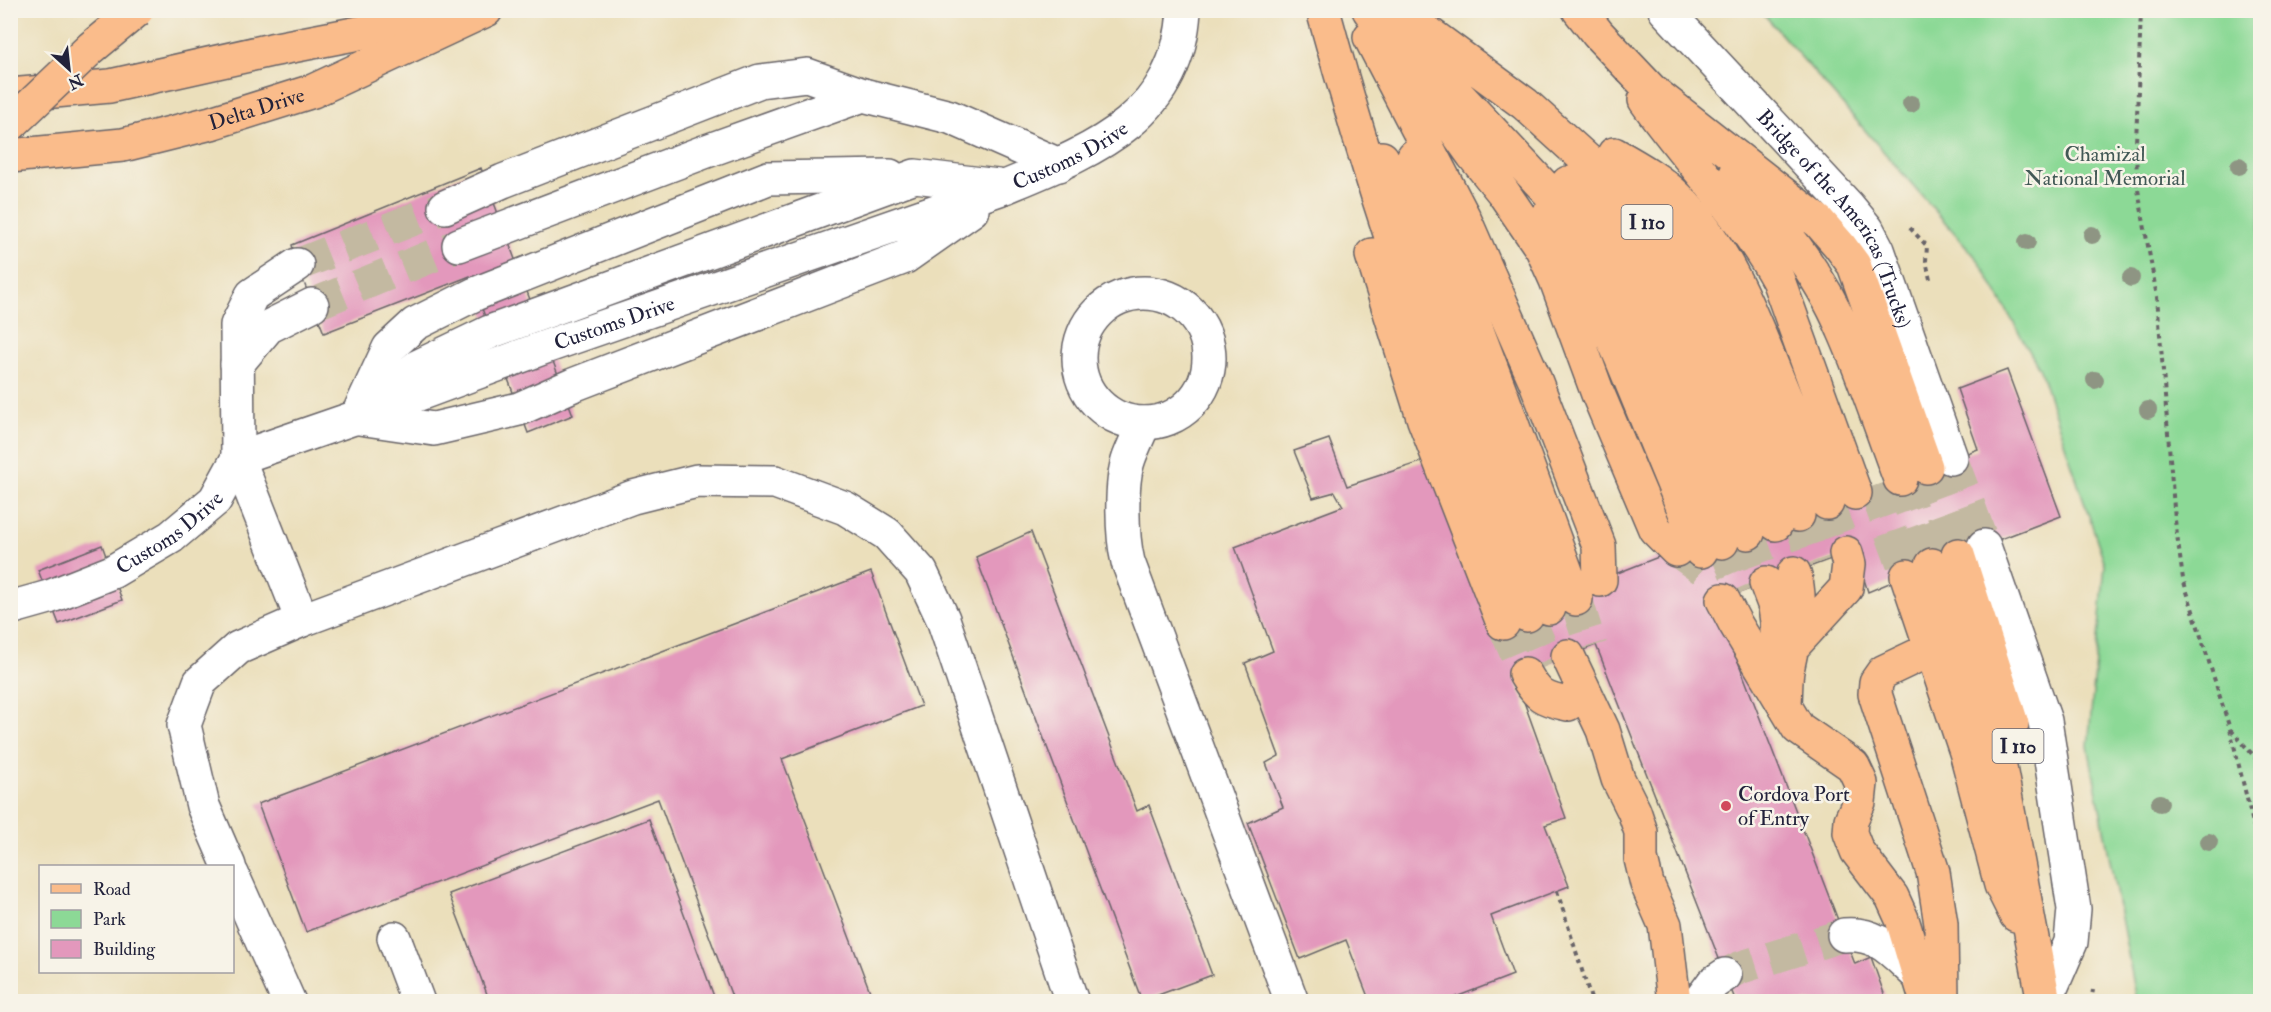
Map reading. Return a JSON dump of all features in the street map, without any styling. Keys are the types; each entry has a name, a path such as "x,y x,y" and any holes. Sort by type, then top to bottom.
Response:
{"main road":[{"path":"10,125 91,48 137,10"},
{"path":"10,95 110,86 271,50 476,10"},
{"name":"Delta Drive","path":"10,156 123,145 211,123 313,91 486,10"},
{"path":"1323,10 1343,85 1363,226 1424,420 1551,605"},
{"path":"1358,10 1388,74 1463,216 1535,380 1599,546 1551,605"},
{"path":"1369,10 1473,155 1503,192 1542,249 1556,280 1598,394 1655,529 1813,509"},
{"name":"I 110","path":"1378,10 1578,222 1607,263 1651,356 1813,509"},
{"name":"I 110","path":"1408,18 1533,111 1623,193 1654,231 1679,274 1696,310 1813,509"},
{"name":"I 110","path":"1408,18 1495,57 1553,98 1614,154 1644,170 1677,198 1711,238 1735,280 1763,344 1813,509"},
{"path":"1589,22 1662,125 1733,211 1762,251 1778,280 1801,347 1813,509"},
{"path":"1589,22 1756,198 1819,283 1843,328 1813,509"},
{"path":"1343,85 1399,189 1551,605"},
{"path":"1652,91 1819,222 1854,265 1813,509"},
{"path":"1794,638 1846,588 1849,564 1846,553"},
{"name":"I 110","path":"1934,565 1944,642 1966,752 2001,885 2033,945"},
{"name":"I 110","path":"1934,565 1944,642 2016,738 2037,868 2033,945"},
{"path":"1768,582 1819,584 1816,595 1794,638 1787,668 1785,704"},
{"path":"1768,582 1751,617 1752,649 1798,728 1853,766 1861,783 1859,802 1851,820 1850,833 1857,851 1892,897 1902,919 1923,988"},
{"path":"1768,582 1775,607 1776,652 1785,704"},
{"path":"1942,1002 1941,924 1933,872 1875,694 1876,682 1883,672 1944,642"},
{"path":"1603,730 1568,704 1558,661 1603,730 1618,779 1634,811 1641,832 1641,859 1647,884 1665,925 1674,1002"},
{"path":"2033,945 2045,1002"}],"lane":[{"name":"Customs Drive","path":"10,608 49,597 112,572 171,537 215,500 238,458 357,417 548,346 1005,187 1059,165 1106,141 1146,109 1172,66 1183,32 1184,10"},
{"name":"Bridge of the Americas (Trucks)","path":"1665,10 1848,206 1867,229 1888,276 1813,509"},
{"path":"445,207 503,181 760,81 807,75 863,94 950,117 1059,165"},
{"path":"459,245 863,94"},
{"path":"357,417 389,348 415,324 475,294 768,177 915,176 1005,187"},
{"path":"357,417 417,367 490,332 915,176"},
{"path":"357,417 434,429 519,409 573,385 905,256 1005,187"},
{"path":"297,265 252,295 237,325 238,458 302,620"},
{"path":"237,364 268,327 312,305"},
{"path":"1144,423 1128,460 1124,495 1124,546 1282,999"},
{"path":"229,865 203,806 184,725 200,682 238,648 302,620 633,497 697,481 776,482 845,508 887,534 921,572 944,619 1072,1002"},
{"path":"1934,565 2045,721 2074,909 2071,942 2045,1002"},
{"path":"234,878 289,1002"},
{"path":"1844,934 1868,936 1882,944 1923,988"},
{"path":"394,939 418,1002"},
{"path":"1698,1002 1713,983 1725,975"}],"path":[{"path":"2141,10 2136,143 2137,184 2157,297 2175,520 2183,579 2230,729 2260,852"},
{"path":"2230,729 2260,763"},
{"path":"2254,828 2260,819"},
{"path":"1557,891 1592,1002"}],"green space":[{"name":"Chamizal National Memorial","path":"1761,11 2260,11 2260,1001 2137,1001 2088,746 2105,564 2040,370 1979,261"}],"building":[{"path":"481,168 573,415 528,433 470,276 324,333 297,265 292,245"},
{"path":"2007,370 2061,516 1868,592 1855,550 1715,602 1855,964 1871,957 1887,1002 1736,1002 1596,645 1515,677 1566,818 1545,825 1569,886 1491,916 1513,975 1443,1002 1370,1002 1346,940 1300,959 1248,823 1283,807 1266,763 1279,756 1245,663 1273,651 1235,547 1343,506 1335,492 1313,498 1294,451 1329,439 1347,486 1427,460 1494,626 1676,550 1900,479 1978,449 1957,389"},
{"path":"1031,532 1137,811 1149,805 1212,975 1142,1001 976,557"},
{"path":"102,545 122,600 59,624 38,570"},
{"path":"871,572 921,706 782,759 874,1002 734,1002 658,799 306,932 258,804"},
{"path":"649,819 716,1002 490,1002 449,894"}],"tunnel":[{"path":"297,265 445,207"},
{"path":"312,305 459,245"},
{"path":"1951,458 1984,546"},
{"path":"1926,467 1958,555"},
{"path":"1900,479 1932,565"},
{"path":"1874,486 1907,576"},
{"path":"1827,503 1846,553"},
{"path":"1798,515 1815,564"},
{"path":"1748,533 1766,583"},
{"path":"1722,542 1744,592"},
{"path":"1676,550 1714,577"},
{"path":"1576,599 1591,647"},
{"path":"1527,615 1549,665"},
{"path":"1503,623 1525,674"},
{"path":"1725,975 1739,968 1844,935"}],"place":[{"name":"Cordova Port of Entry","path":"1726,806"}]}
